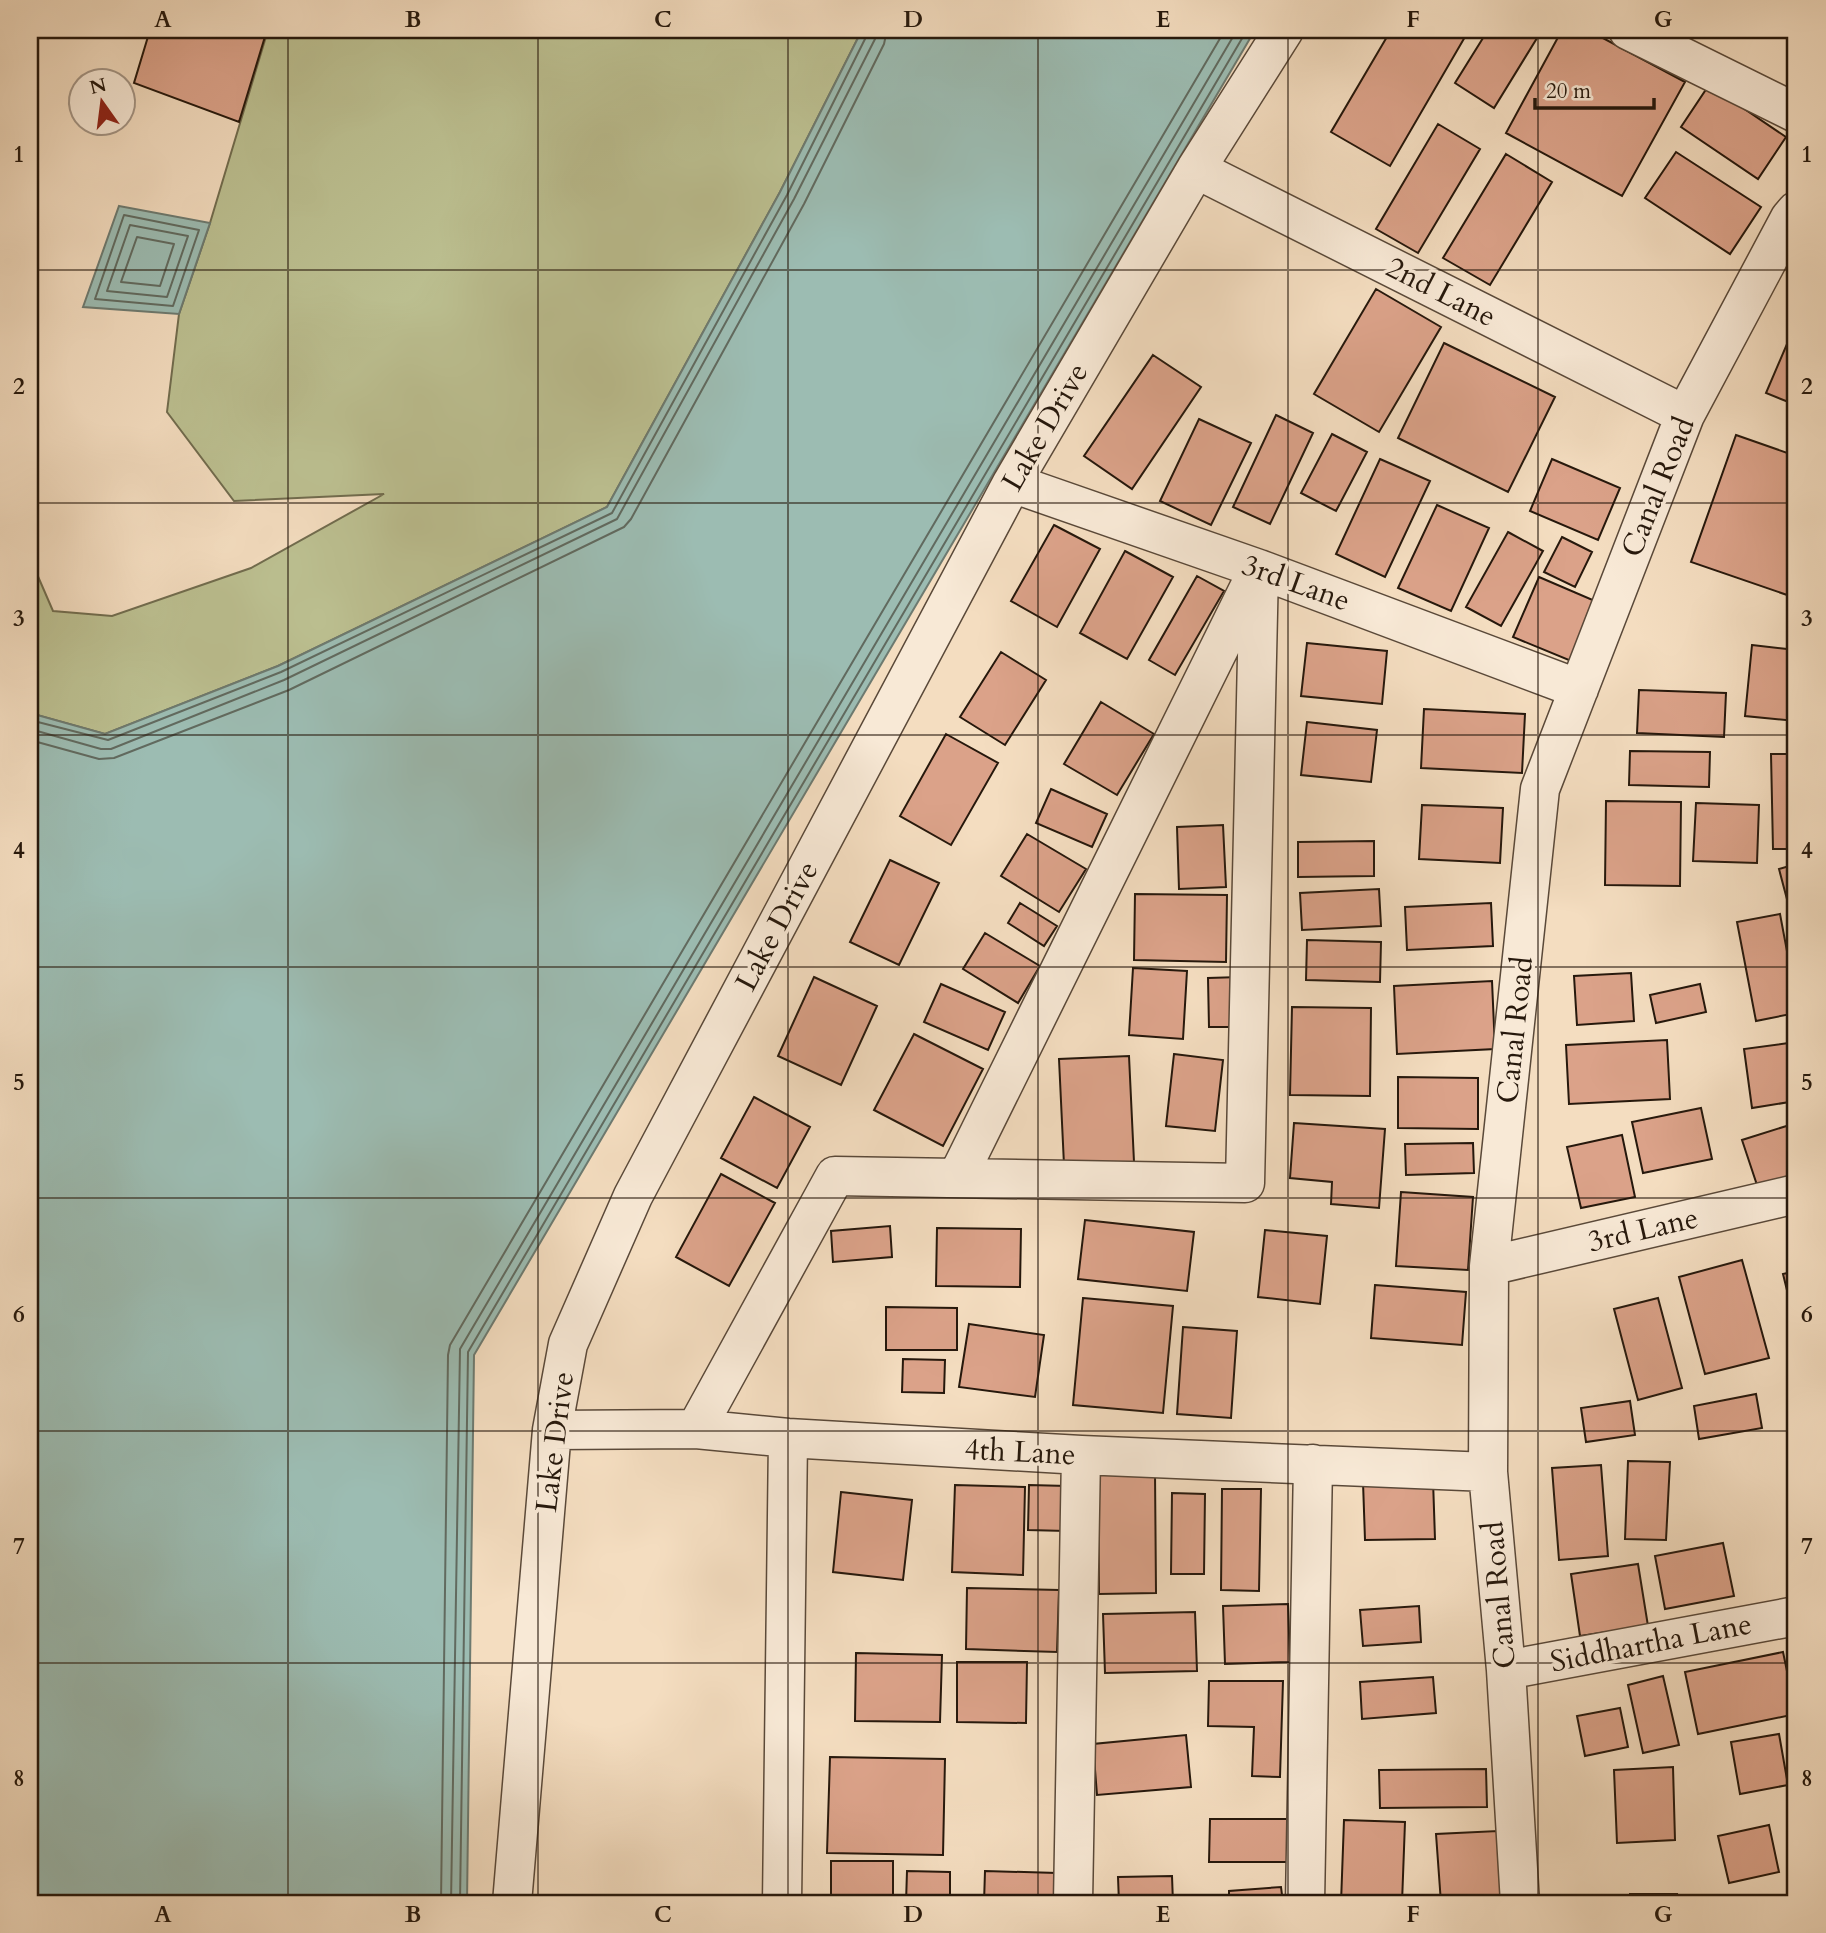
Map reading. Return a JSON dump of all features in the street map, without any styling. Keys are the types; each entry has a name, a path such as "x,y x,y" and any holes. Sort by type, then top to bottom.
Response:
{"street":[{"name":"Lake Drive","path":"512,1903 552,1430 568,1344 634,1196 1012,483 1196,169 1284,30"},
{"path":"1643,33 1796,113"},
{"name":"2nd Lane","path":"1196,169 1685,415"},
{"name":"Canal Road","path":"1520,1903 1506,1671 1488,1472 1489,1266 1540,789 1685,415 1796,211"},
{"name":"3rd Lane","path":"1012,483 1259,569 1579,689"},
{"path":"957,1178 1259,569"},
{"path":"696,1429 835,1176 1245,1183 1259,569"},
{"name":"3rd Lane","path":"1489,1266 1796,1194"},
{"name":"4th Lane","path":"552,1430 696,1429 789,1438 1081,1455 1488,1472"},
{"path":"782,1903 789,1438"},
{"path":"1073,1903 1081,1455"},
{"path":"1305,1903 1312,1464"},
{"name":"Siddhartha Lane","path":"1506,1671 1796,1616"}],"green space":[{"path":"268,30 862,30 780,192 607,507 278,666 105,734 30,713 30,558 53,611 112,616 251,568 384,494 234,501 167,412 179,314 210,223"}],"water":[{"path":"862,30 1255,30 474,1355 467,1903 30,1903 30,713 105,734 278,666 607,507 780,192"},
{"path":"119,206 210,223 179,314 83,307"}],"building":[{"path":"150,30 267,30 239,122 136,84"},
{"path":"1391,30 1469,30 1390,166 1331,132"},
{"path":"1488,30 1542,30 1494,108 1455,83"},
{"path":"1562,30 1588,30 1685,82 1622,196 1506,133"},
{"path":"1709,85 1786,137 1758,179 1681,127"},
{"path":"1438,124 1480,149 1418,253 1376,229"},
{"path":"1676,152 1761,207 1730,254 1645,198"},
{"path":"1506,154 1552,182 1490,285 1443,258"},
{"path":"1376,289 1441,327 1379,432 1314,394"},
{"path":"1796,323 1796,405 1766,393"},
{"path":"1444,343 1555,397 1508,492 1398,438"},
{"path":"1153,355 1201,387 1132,489 1084,456"},
{"path":"1276,415 1313,433 1270,524 1233,507"},
{"path":"1199,419 1251,443 1211,525 1160,501"},
{"path":"1332,434 1367,452 1336,511 1301,493"},
{"path":"1736,435 1796,456 1796,598 1691,562"},
{"path":"1380,459 1430,481 1385,577 1336,554"},
{"path":"1552,459 1620,488 1598,540 1530,511"},
{"path":"1437,505 1489,528 1451,611 1398,588"},
{"path":"1054,525 1100,549 1057,627 1011,601"},
{"path":"1508,532 1543,551 1501,626 1466,607"},
{"path":"1562,537 1592,552 1575,587 1544,572"},
{"path":"1125,551 1173,577 1127,659 1080,633"},
{"path":"1197,576 1224,591 1175,675 1149,660"},
{"path":"1539,577 1602,604 1576,663 1513,637"},
{"path":"1307,643 1387,651 1382,704 1301,696"},
{"path":"1752,645 1796,650 1796,721 1745,716"},
{"path":"1001,652 1046,680 1005,745 960,717"},
{"path":"1639,690 1726,693 1724,737 1637,733"},
{"path":"1101,702 1154,734 1117,795 1064,764"},
{"path":"1424,709 1525,714 1522,773 1421,768"},
{"path":"1307,722 1377,730 1371,782 1301,775"},
{"path":"946,734 998,763 951,845 900,816"},
{"path":"1630,751 1710,752 1709,787 1629,785"},
{"path":"1771,754 1796,754 1796,849 1773,849"},
{"path":"1051,789 1107,814 1092,847 1036,823"},
{"path":"1606,801 1681,802 1680,886 1605,885"},
{"path":"1696,803 1759,805 1757,863 1693,861"},
{"path":"1422,805 1503,808 1500,863 1419,859"},
{"path":"1223,825 1226,887 1179,889 1177,827"},
{"path":"1027,834 1086,869 1059,912 1001,876"},
{"path":"1374,841 1374,876 1298,877 1298,842"},
{"path":"890,860 939,883 899,965 850,942"},
{"path":"1796,864 1796,921 1793,922 1779,869"},
{"path":"1379,889 1381,926 1302,930 1300,893"},
{"path":"1135,894 1227,895 1226,962 1134,960"},
{"path":"1020,903 1057,926 1044,946 1008,923"},
{"path":"1491,903 1493,946 1407,950 1405,907"},
{"path":"1780,914 1796,999 1796,1013 1756,1021 1737,922"},
{"path":"985,933 1040,966 1018,1003 963,969"},
{"path":"1307,940 1381,942 1380,982 1306,980"},
{"path":"1133,968 1187,971 1183,1039 1129,1035"},
{"path":"1631,973 1634,1021 1577,1025 1574,976"},
{"path":"814,977 877,1006 841,1085 778,1056"},
{"path":"1240,977 1240,1027 1209,1027 1208,978"},
{"path":"1492,981 1495,1049 1397,1054 1394,986"},
{"path":"941,984 1005,1012 988,1050 924,1022"},
{"path":"1700,984 1706,1012 1656,1023 1650,995"},
{"path":"1292,1007 1371,1008 1370,1096 1290,1095"},
{"path":"914,1034 983,1069 943,1146 874,1110"},
{"path":"1667,1040 1670,1099 1569,1104 1566,1045"},
{"path":"1796,1042 1796,1101 1752,1108 1744,1049"},
{"path":"1174,1054 1223,1060 1215,1131 1166,1126"},
{"path":"1129,1056 1134,1162 1064,1165 1059,1059"},
{"path":"1398,1077 1478,1078 1478,1129 1398,1128"},
{"path":"754,1097 810,1127 777,1188 721,1158"},
{"path":"1701,1108 1712,1159 1643,1173 1632,1122"},
{"path":"1294,1123 1385,1129 1379,1208 1331,1204 1332,1182 1290,1178"},
{"path":"1796,1123 1796,1176 1758,1188 1742,1140"},
{"path":"1622,1135 1635,1197 1581,1208 1567,1147"},
{"path":"1473,1143 1474,1173 1406,1175 1405,1144"},
{"path":"721,1174 775,1203 729,1286 676,1257"},
{"path":"1401,1192 1473,1197 1468,1270 1396,1266"},
{"path":"1085,1220 1194,1232 1187,1291 1078,1279"},
{"path":"890,1226 892,1257 833,1262 831,1231"},
{"path":"937,1228 1021,1229 1020,1287 936,1286"},
{"path":"1265,1230 1327,1236 1320,1304 1258,1297"},
{"path":"1742,1260 1769,1358 1705,1374 1679,1277"},
{"path":"1796,1271 1796,1327 1783,1274"},
{"path":"1375,1285 1466,1292 1462,1345 1371,1338"},
{"path":"1083,1298 1173,1306 1163,1413 1073,1405"},
{"path":"1658,1298 1682,1388 1638,1400 1614,1309"},
{"path":"886,1307 957,1308 957,1350 886,1350"},
{"path":"969,1324 1044,1335 1035,1397 959,1387"},
{"path":"1183,1327 1237,1331 1231,1418 1177,1414"},
{"path":"903,1359 945,1360 944,1393 902,1392"},
{"path":"1756,1394 1762,1428 1699,1439 1694,1406"},
{"path":"1630,1401 1635,1435 1586,1442 1581,1408"},
{"path":"1796,1439 1796,1478 1790,1440"},
{"path":"1628,1461 1670,1462 1666,1540 1625,1539"},
{"path":"1601,1465 1608,1556 1559,1560 1552,1468"},
{"path":"1155,1472 1156,1593 1099,1594 1098,1473"},
{"path":"1433,1480 1435,1539 1365,1540 1363,1482"},
{"path":"955,1485 1025,1487 1023,1575 952,1572"},
{"path":"1029,1485 1067,1486 1066,1531 1028,1530"},
{"path":"1222,1489 1261,1489 1259,1591 1221,1590"},
{"path":"841,1492 912,1500 903,1580 833,1572"},
{"path":"1172,1493 1205,1494 1204,1574 1171,1574"},
{"path":"1723,1543 1734,1596 1665,1609 1655,1556"},
{"path":"1638,1564 1648,1626 1580,1636 1571,1574"},
{"path":"967,1588 1059,1590 1057,1652 966,1649"},
{"path":"1288,1604 1290,1662 1225,1664 1223,1606"},
{"path":"1419,1606 1421,1642 1363,1646 1360,1610"},
{"path":"1195,1612 1197,1671 1105,1673 1103,1614"},
{"path":"1783,1652 1796,1714 1698,1734 1685,1672"},
{"path":"856,1653 942,1655 940,1722 855,1721"},
{"path":"957,1662 1027,1662 1026,1723 957,1722"},
{"path":"1663,1676 1679,1745 1643,1753 1628,1685"},
{"path":"1433,1677 1436,1713 1362,1719 1360,1682"},
{"path":"1209,1681 1283,1681 1280,1777 1252,1776 1254,1727 1208,1726"},
{"path":"1620,1708 1628,1747 1585,1756 1577,1716"},
{"path":"1779,1734 1788,1785 1740,1794 1731,1742"},
{"path":"1186,1735 1191,1787 1097,1795 1093,1744"},
{"path":"830,1757 945,1759 943,1855 827,1853"},
{"path":"1673,1767 1675,1840 1617,1843 1614,1770"},
{"path":"1486,1769 1487,1807 1380,1808 1379,1770"},
{"path":"1210,1819 1287,1819 1287,1862 1209,1862"},
{"path":"1344,1820 1405,1822 1402,1903 1341,1903"},
{"path":"1769,1825 1779,1872 1729,1883 1718,1836"},
{"path":"1498,1831 1502,1903 1441,1903 1436,1834"},
{"path":"831,1861 893,1861 893,1903 831,1903"},
{"path":"907,1871 950,1872 950,1903 906,1903"},
{"path":"985,1871 1057,1873 1057,1903 984,1903"},
{"path":"1172,1876 1173,1903 1119,1903 1118,1877"},
{"path":"1281,1887 1283,1903 1229,1903 1229,1891"},
{"path":"1630,1894 1677,1894 1676,1903 1630,1903"},
{"path":"1780,1897 1781,1903 1750,1903"}]}
